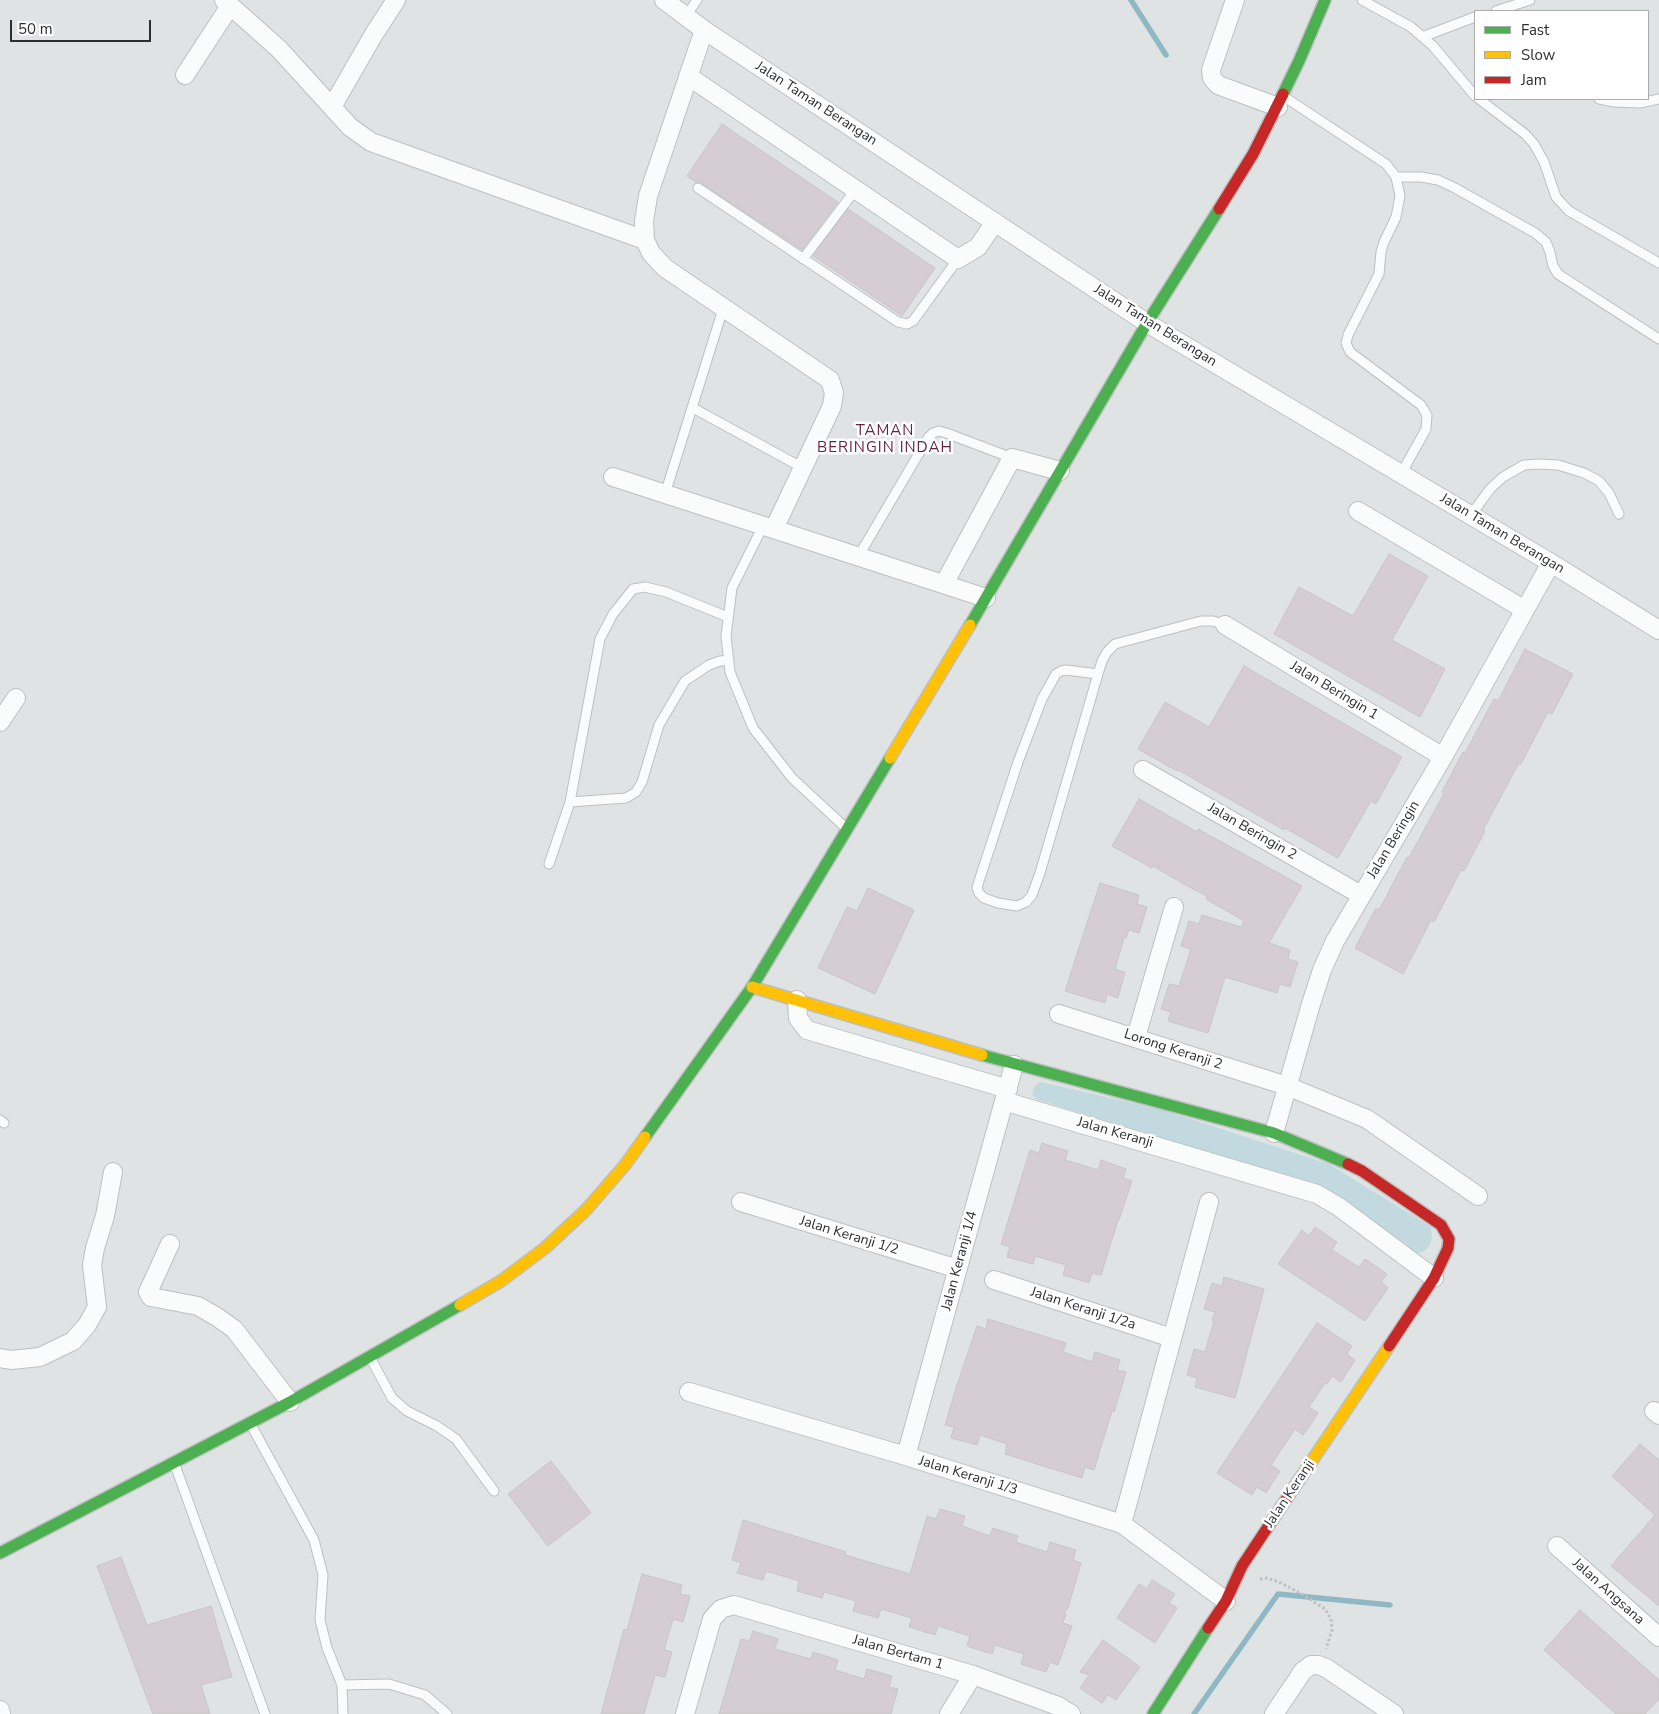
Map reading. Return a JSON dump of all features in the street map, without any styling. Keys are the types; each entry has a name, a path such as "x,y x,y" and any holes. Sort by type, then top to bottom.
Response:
{"street":[{"path":"332,107 396,0"},
{"name":"Jalan Taman Berangan","path":"664,0 704,30 1147,323 1471,515 1659,630"},
{"path":"1235,0 1210,70 1212,78 1218,85 1280,101"},
{"path":"0,1553 290,1402 501,1282 545,1248 586,1210 625,1165 752,986 986,598 1147,323 1254,154 1325,0"},
{"path":"185,75 227,3 279,49 350,127 371,142 645,240"},
{"path":"704,30 648,196 644,220 645,240 652,254 665,268 830,380 834,393 832,406 803,468 768,528"},
{"path":"688,76 958,259 978,247 996,222"},
{"path":"944,584 1012,458 1060,471"},
{"path":"613,477 986,598"},
{"path":"1358,511 1525,610"},
{"name":"Jalan Beringin","path":"1274,1133 1322,970 1335,941 1443,757 1551,563"},
{"name":"Jalan Beringin 1","path":"1225,625 1443,757"},
{"path":"0,722 16,698"},
{"name":"Jalan Beringin 2","path":"1143,770 1362,895"},
{"path":"1136,1037 1174,907"},
{"path":"752,986 1014,1065 1274,1133"},
{"name":"Jalan Keranji","path":"797,1000 798,1018 808,1030 1318,1194 1339,1207 1434,1278"},
{"name":"Lorong Keranji 2","path":"1059,1014 1287,1086 1367,1119 1478,1196"},
{"name":"Jalan Keranji 1/4","path":"906,1456 1014,1065"},
{"name":"Jalan Keranji","path":"1153,1714 1229,1595 1242,1566 1434,1278 1448,1248 1449,1239 1442,1225 1362,1171 1335,1157 1274,1133"},
{"path":"0,1358 11,1360 40,1357 72,1341 88,1325 97,1306 92,1265 105,1216 113,1172"},
{"name":"Jalan Keranji 1/2","path":"741,1202 958,1269"},
{"path":"1122,1524 1209,1202"},
{"path":"170,1244 148,1292 151,1297 198,1306 234,1329 290,1402"},
{"name":"Jalan Keranji 1/2a","path":"994,1280 1172,1338"},
{"name":"Jalan Keranji 1/3","path":"689,1392 906,1456 1122,1524 1229,1595"},
{"name":"Jalan Angsana","path":"1557,1546 1659,1638"},
{"name":"Jalan Bertam 1","path":"685,1714 712,1618 721,1609 734,1605 974,1675 1061,1711"},
{"path":"1274,1714 1303,1671 1311,1665 1326,1668 1394,1714"},
{"path":"949,1714 974,1675"},
{"path":"0,1710 1,1714"}],"lane":[{"path":"686,16 697,0"},
{"path":"1362,0 1411,27 1433,46 1474,95"},
{"path":"1503,10 1530,0"},
{"path":"1422,37 1474,17"},
{"path":"1480,100 1525,134 1534,144 1544,162 1556,197 1569,211 1659,263"},
{"path":"1604,100 1640,103 1659,100"},
{"path":"1280,101 1386,164 1396,177 1400,196 1396,217 1381,252 1379,274 1346,342 1350,352 1421,405 1426,415 1426,429 1401,474"},
{"path":"1396,177 1421,177 1438,180 1535,233 1546,242 1552,266 1558,274 1659,339"},
{"path":"698,188 898,322 907,324 913,321 958,259"},
{"path":"803,259 856,189"},
{"path":"665,494 723,309"},
{"path":"693,408 803,468"},
{"path":"858,556 928,438 934,433 939,431 949,434 1012,458"},
{"path":"1471,515 1490,489 1503,477 1524,465 1538,464 1558,466 1584,473 1599,481 1609,493 1620,514"},
{"path":"768,528 732,588 726,636 730,672 753,728 792,778 847,829"},
{"path":"549,864 570,802 600,639 612,614 633,589 644,587 666,592 728,617"},
{"path":"1098,674 1061,671 1056,674 1042,699 1003,805 979,881 978,893 984,898 998,903 1017,906 1026,902 1032,894 1102,661 1115,644 1201,621 1214,621 1225,625"},
{"path":"570,802 626,798 636,792 642,782 659,725 685,681 709,665 729,660"},
{"path":"370,1356 392,1398 407,1411 437,1426 456,1439 494,1491"},
{"path":"250,1423 314,1540 323,1575 320,1620 327,1648 342,1685 343,1714"},
{"path":"174,1463 265,1714"},
{"path":"342,1685 389,1684 425,1695 447,1714"}],"path":[{"path":"1229,1595 1257,1579 1267,1578 1302,1594 1325,1609 1331,1618 1332,1630 1329,1643 1318,1665"}],"shaded area":[{"path":"1040,1082 1163,1110 1329,1164 1431,1227 1432,1238 1430,1245 1424,1251 1415,1253 1318,1187 1036,1099 1032,1094 1034,1087"}],"building":[{"path":"722,124 838,202 802,250 701,183 687,176"},
{"path":"848,209 935,268 902,316 813,256"},
{"path":"1389,554 1428,576 1392,640 1445,669 1420,717 1274,634 1299,587 1353,616"},
{"path":"1525,649 1573,674 1552,714 1548,712 1521,764 1519,763 1483,830 1485,831 1464,871 1461,870 1434,922 1431,920 1403,974 1355,948 1376,908 1379,910 1407,857 1409,858 1444,793 1442,792 1463,752 1465,753 1494,699 1498,701"},
{"path":"1244,666 1402,757 1376,804 1371,801 1338,858 1138,749 1165,702 1209,727"},
{"path":"1139,799 1197,832 1198,829 1302,886 1269,943 1290,950 1288,959 1298,962 1290,987 1280,984 1277,993 1225,977 1208,1033 1168,1021 1171,1012 1161,1009 1169,984 1179,986 1191,949 1181,946 1189,921 1199,924 1202,915 1241,927 1244,921 1206,899 1207,896 1112,846"},
{"path":"1100,883 1139,895 1137,904 1147,907 1139,933 1129,930 1126,938 1124,938 1115,969 1125,972 1118,998 1107,994 1105,1003 1065,991"},
{"path":"868,888 914,910 875,994 818,968 847,907 857,911"},
{"path":"1042,1143 1068,1151 1065,1160 1098,1170 1101,1160 1126,1169 1123,1178 1132,1181 1101,1275 1092,1273 1089,1283 1063,1275 1066,1265 1035,1256 1033,1264 1007,1257 1010,1247 1001,1244 1030,1150 1039,1153"},
{"path":"1315,1227 1337,1242 1332,1250 1359,1267 1365,1259 1387,1274 1381,1282 1388,1288 1365,1321 1278,1264 1302,1230 1309,1236"},
{"path":"1224,1277 1264,1289 1235,1398 1195,1387 1197,1378 1187,1375 1194,1349 1205,1352 1214,1321 1212,1320 1215,1312 1204,1309 1212,1283 1222,1286"},
{"path":"988,1319 1066,1343 1063,1352 1092,1362 1095,1352 1120,1360 1117,1370 1126,1372 1114,1412 1112,1411 1094,1470 1085,1467 1082,1478 1005,1454 1007,1444 980,1435 977,1445 951,1438 954,1427 945,1425 957,1385 977,1326 986,1329"},
{"path":"1317,1323 1352,1346 1347,1354 1355,1360 1341,1382 1332,1376 1327,1384 1325,1383 1309,1407 1318,1413 1311,1424 1303,1435 1295,1429 1271,1465 1280,1471 1266,1493 1257,1487 1252,1495 1217,1473"},
{"path":"1640,1444 1659,1460 1659,1606 1611,1566 1655,1515 1612,1476"},
{"path":"551,1461 591,1513 548,1546 508,1494"},
{"path":"940,1509 965,1516 962,1526 990,1536 993,1528 1018,1536 1016,1542 1047,1552 1050,1542 1076,1550 1073,1560 1081,1563 1068,1608 1064,1613 1066,1614 1063,1623 1072,1626 1058,1665 1050,1662 1046,1672 1021,1664 1024,1654 995,1645 992,1654 967,1646 970,1636 938,1626 935,1635 909,1627 912,1618 881,1609 878,1618 853,1611 856,1601 824,1592 822,1598 797,1591 799,1581 766,1571 763,1580 737,1573 741,1563 732,1560 743,1520 846,1552 845,1555 910,1574 927,1516 936,1519"},
{"path":"121,1557 147,1625 211,1606 232,1677 201,1685 210,1714 153,1714 97,1566"},
{"path":"642,1574 682,1585 680,1594 690,1596 683,1622 673,1619 664,1650 672,1652 665,1677 655,1675 644,1714 601,1714 624,1629 627,1630"},
{"path":"1152,1580 1175,1594 1169,1603 1177,1608 1155,1643 1117,1618 1139,1584 1147,1589"},
{"path":"1580,1610 1659,1680 1659,1699 1645,1714 1616,1714 1544,1650"},
{"path":"753,1631 778,1639 775,1649 811,1659 813,1652 838,1660 835,1670 864,1679 867,1669 892,1676 889,1687 898,1689 891,1714 719,1714 741,1639 750,1641"},
{"path":"1103,1640 1140,1667 1116,1700 1108,1695 1102,1703 1080,1688 1089,1675 1080,1672"}],"waterway":[{"path":"1131,0 1166,55"},
{"path":"1194,1714 1278,1594 1390,1605"}],"traffic: fast":[{"path":"1283,94 1325,0"},
{"path":"970,625 1147,323 1219,209"},
{"path":"645,1137 752,987 890,758"},
{"path":"982,1055 1274,1133 1348,1164"},
{"path":"0,1553 290,1402 460,1305"},
{"path":"1153,1714 1208,1628"}],"traffic: slow":[{"path":"890,758 970,625"},
{"path":"752,987 982,1055"},
{"path":"460,1305 501,1281 545,1248 586,1210 625,1165 645,1137"},
{"path":"1289,1495 1389,1346"}],"traffic: jam":[{"path":"1219,209 1253,154 1283,94"},
{"path":"1348,1164 1362,1171 1441,1225 1449,1239 1448,1248 1434,1278 1389,1346"},
{"path":"1208,1628 1226,1601 1242,1566 1289,1495"}],"district":[{"name":"TAMAN BERINGIN INDAH","path":"885,440"}]}
